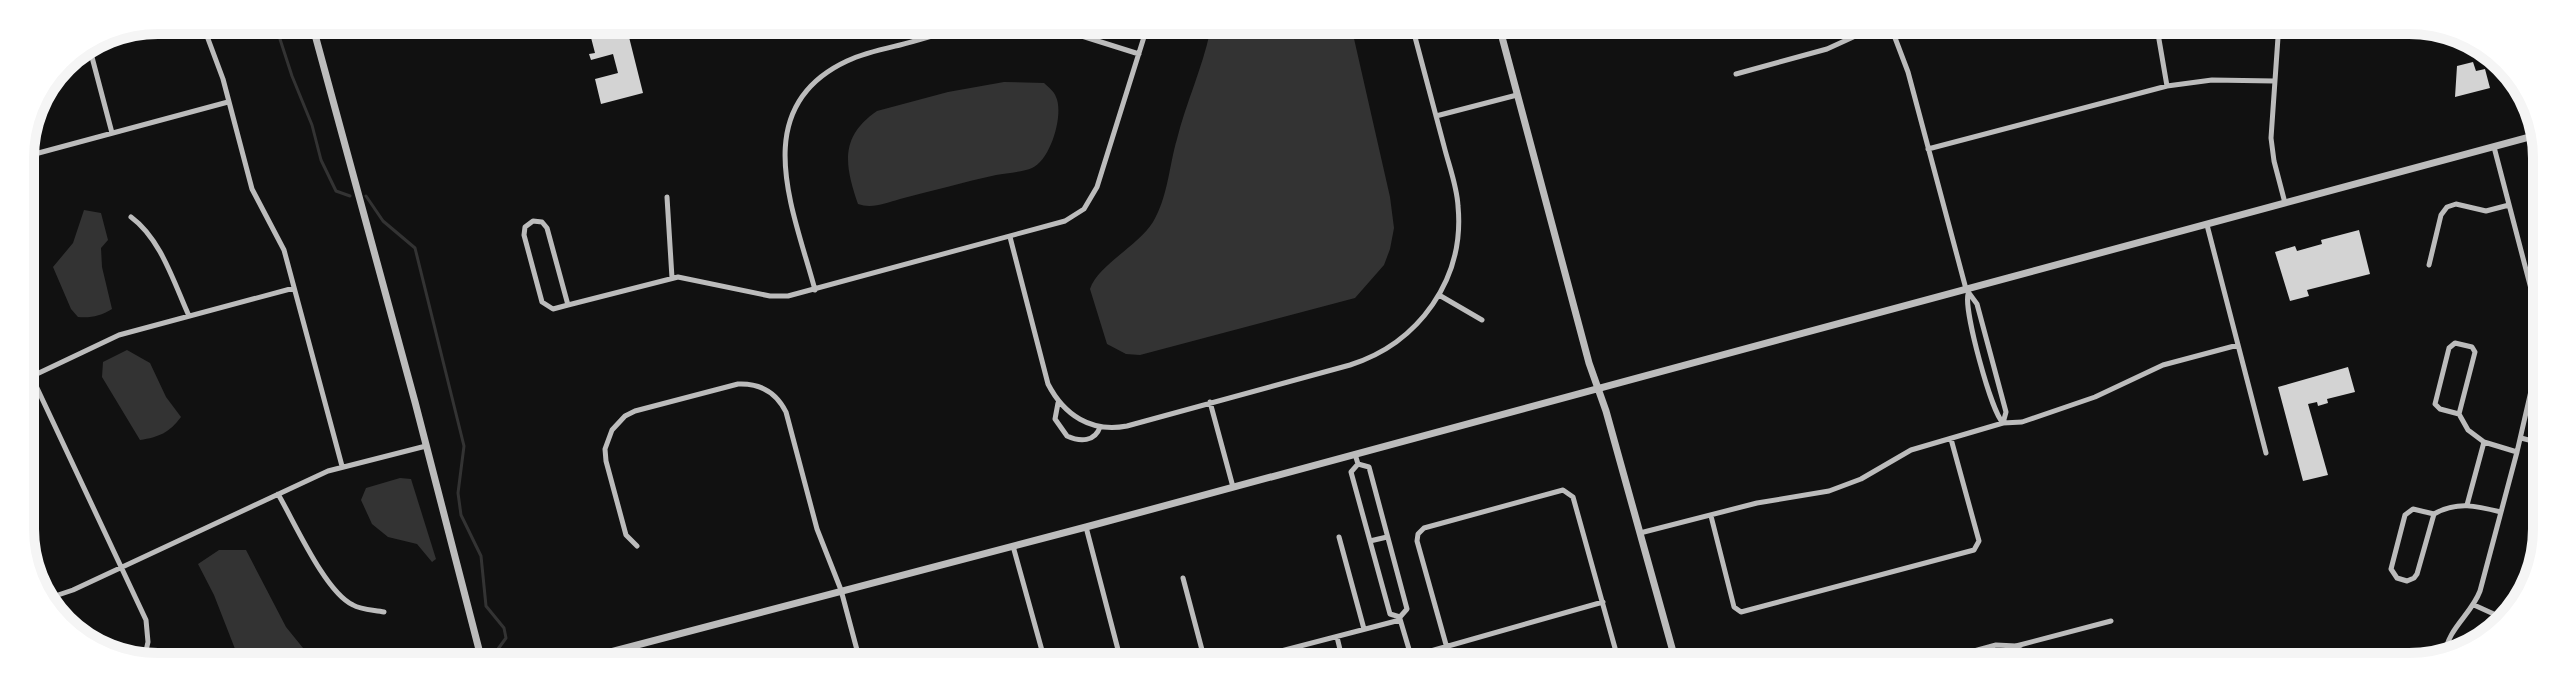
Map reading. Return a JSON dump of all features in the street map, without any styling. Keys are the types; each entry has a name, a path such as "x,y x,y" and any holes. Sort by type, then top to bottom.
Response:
{"street":[{"path":"206,34 252,189 284,250 342,466"},
{"path":"315,34 480,653"},
{"path":"815,290 784,172 785,140 799,103 825,74 856,57 944,34"},
{"path":"1075,34 1139,54"},
{"path":"568,305 547,228 542,222 532,221 525,227 524,235 542,302 551,309 568,305 672,278 686,277 776,296 815,290 1065,221 1084,209 1091,199 1145,34"},
{"path":"1010,237 1048,384 1058,403 1070,413 1100,427 1124,426 1376,355 1402,339 1439,295 1453,261 1459,219 1457,197 1414,34"},
{"path":"1501,34 1673,653"},
{"path":"1736,74 1827,49 1861,34"},
{"path":"1893,34 1908,72 1967,292 1967,307 1982,367 1996,416 2003,423"},
{"path":"2158,34 2167,86"},
{"path":"2278,34 2272,152 2285,203"},
{"path":"91,54 112,133"},
{"path":"1928,149 2167,86 2212,80 2274,81"},
{"path":"1436,116 1517,95"},
{"path":"34,154 228,102"},
{"path":"606,653 1967,292 2531,137"},
{"path":"2494,147 2533,284"},
{"path":"667,197 672,278"},
{"path":"2429,265 2441,215 2447,207 2456,204 2486,211 2509,205"},
{"path":"131,217 154,243 189,316"},
{"path":"2207,225 2266,453"},
{"path":"34,375 119,335 294,288"},
{"path":"1967,292 1977,304 2006,412 2003,423"},
{"path":"1439,295 1482,320"},
{"path":"2459,414 2440,409 2435,404 2449,348 2455,343 2472,347 2475,352 2459,414 2468,430 2484,442 2517,452"},
{"path":"1640,533 1757,503 1829,491 1861,479 1911,450 2003,423 2022,422 2095,397 2163,365 2238,345"},
{"path":"34,380 146,620 149,637 146,652"},
{"path":"637,546 626,535 606,461 607,442 613,427 635,411 728,387 750,384 769,391 784,408 819,537 841,590 858,653"},
{"path":"2448,647 2452,632 2474,605 2533,388"},
{"path":"1210,402 1233,487"},
{"path":"1058,403 1054,416 1067,436 1083,440 1093,437 1100,427"},
{"path":"2521,438 2533,441"},
{"path":"1711,516 1734,607 1741,612 1974,550 1979,541 1951,439"},
{"path":"2467,505 2484,442"},
{"path":"54,597 342,466 426,446"},
{"path":"1355,453 1358,464"},
{"path":"1274,653 1400,619 1407,609 1369,467 1358,464"},
{"path":"1358,464 1351,472 1390,614 1400,619 1410,653"},
{"path":"1449,653 1417,541 1418,534 1424,528 1560,490 1568,491 1573,497 1617,653"},
{"path":"278,494 335,590 352,605 384,612"},
{"path":"2434,514 2416,576 2408,581 2397,578 2391,569 2405,515 2413,509 2434,514 2467,505 2501,512"},
{"path":"1086,527 1119,653"},
{"path":"1339,537 1364,629"},
{"path":"1370,541 1387,537"},
{"path":"1013,546 1043,653"},
{"path":"1183,578 1203,653"},
{"path":"1422,653 1603,602"},
{"path":"2474,605 2497,616"},
{"path":"1967,653 1996,645 2016,646 2111,621"},
{"path":"1337,637 1341,653"},
{"path":"2016,646 2027,653"}],"shaded area":[{"path":"1209,34 1353,34 1390,197 1394,228 1390,249 1384,265 1355,298 1140,355 1126,354 1107,344 1090,289 1101,272 1146,231 1158,212 1174,149"},
{"path":"1004,82 1044,83 1056,97 1057,125 1050,147 1039,163 1032,168 879,205 858,204 850,177 848,153 856,131 865,121 877,111 948,92"},
{"path":"84,210 101,213 108,240 101,248 102,267 112,309 92,317 78,317 71,309 53,267 73,243"},
{"path":"127,350 150,363 166,397 181,417 168,431 158,436 140,440 102,377 103,362"},
{"path":"400,478 411,479 436,559 432,562 417,544 388,537 372,524 361,500 366,488"},
{"path":"219,550 246,550 286,627 307,653 237,653 198,564"}],"building":[{"path":"590,34 628,34 643,93 601,104 595,79 618,73 613,54 591,60 589,54 595,53"},
{"path":"2473,62 2476,71 2485,69 2490,88 2455,97 2457,66"},
{"path":"2359,230 2370,274 2307,290 2309,296 2290,301 2275,252 2295,246 2297,251 2322,244 2321,240"},
{"path":"2348,367 2355,392 2327,399 2328,403 2318,406 2317,402 2308,404 2328,475 2303,481 2278,387"}],"waterway":[{"path":"278,34 312,125 321,160 336,191 350,196"},
{"path":"366,196 383,221 415,248 464,446 458,493 461,515 481,556 486,606 504,628 506,638 498,653"}]}
